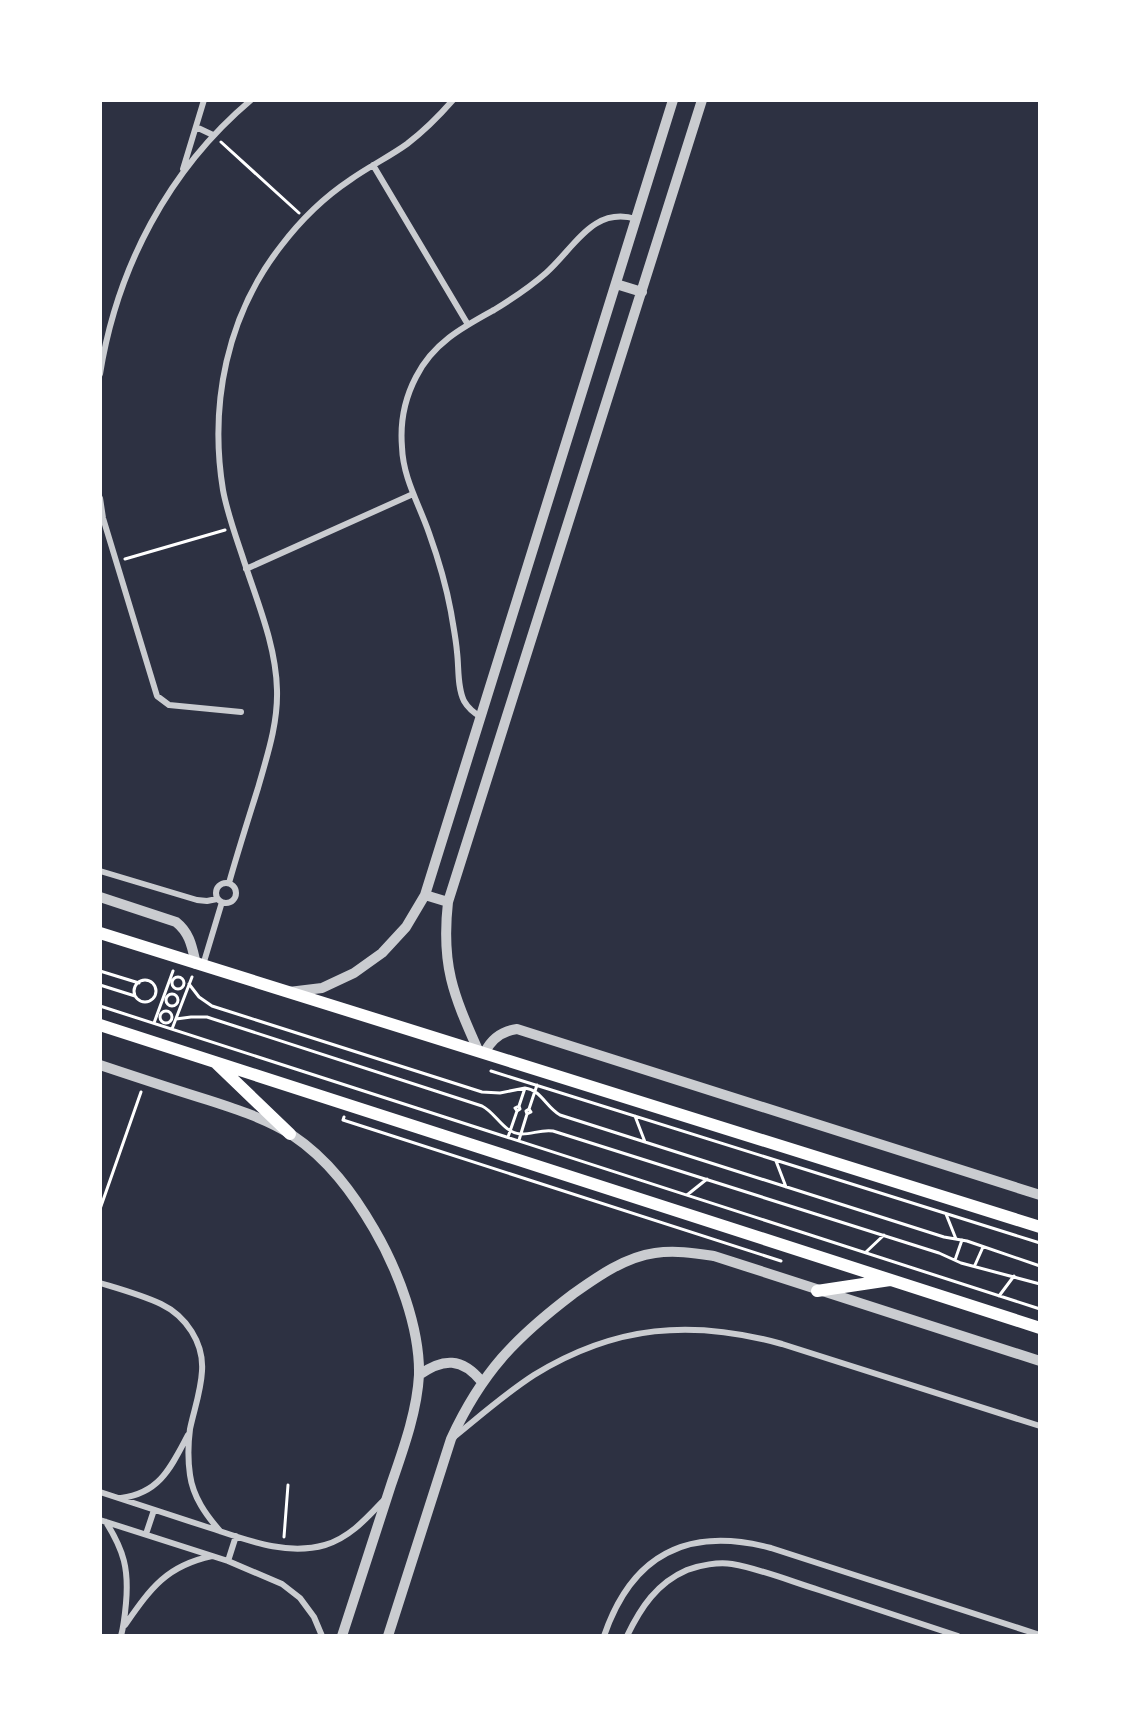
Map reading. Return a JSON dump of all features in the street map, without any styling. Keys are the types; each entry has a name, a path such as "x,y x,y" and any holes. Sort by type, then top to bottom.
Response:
{"main road":[{"path":"100,933 1040,1227"},
{"path":"100,1025 1040,1328"},
{"path":"214,1061 290,1134"},
{"path":"817,1291 893,1280"}],"street":[{"path":"181,175 204,100"},
{"path":"100,374 115,308 127,272 147,230 181,175 213,135 251,100"},
{"path":"229,883 272,738 276,714 275,667 271,644 233,528 223,492 218,456 218,418 222,381 233,337 243,310 260,277 280,246 305,218 326,198 405,145 434,121 453,100"},
{"path":"289,992 322,988 354,973 382,953 406,927 424,895 673,100"},
{"path":"702,100 448,902 445,930 448,968 458,1004 482,1051 498,1035 517,1029 1040,1195"},
{"path":"196,127 213,135"},
{"path":"374,165 467,323"},
{"path":"480,717 468,707 461,692 452,621 441,571 429,532 405,473 402,422 407,398 430,355 447,337 504,303 545,273 598,220 617,215 636,219"},
{"path":"616,284 642,292"},
{"path":"246,569 412,494"},
{"path":"100,498 102,518 157,696 169,705 241,711"},
{"path":"100,871 197,900 219,900 229,903 236,895 229,883 223,883 215,893 219,900 200,965"},
{"path":"424,895 448,902"},
{"path":"100,897 176,922 191,940 200,965"},
{"path":"100,1065 232,1108 290,1134 316,1154 339,1177 360,1206 383,1245 401,1286 414,1330 419,1375 411,1422 342,1635"},
{"path":"388,1635 451,1439 482,1382 500,1358 543,1316 596,1277 625,1263 653,1253 681,1251 714,1256 1040,1361"},
{"path":"100,1283 162,1304 187,1325 195,1338 201,1354 202,1370 190,1432 188,1456 190,1477 196,1497 206,1515 220,1531"},
{"path":"451,1439 505,1396 561,1360 621,1337 653,1331 686,1329 740,1333 782,1344 1040,1426"},
{"path":"419,1375 442,1363 453,1363 465,1366 482,1382"},
{"path":"119,1498 133,1497 158,1483 171,1466 190,1432"},
{"path":"100,1492 266,1545 305,1549 345,1536 363,1522 387,1497"},
{"path":"146,1534 154,1510"},
{"path":"103,1521 228,1561 282,1584 300,1599 314,1617 322,1635"},
{"path":"103,1521 118,1542 124,1557 127,1588 121,1635"},
{"path":"228,1561 236,1536"},
{"path":"604,1635 621,1595 635,1577 654,1561 676,1549 699,1542 723,1539 747,1541 771,1548 1040,1635"},
{"path":"124,1625 148,1592 161,1579 194,1560 213,1556"},
{"path":"627,1635 652,1593 669,1579 688,1569 729,1564 769,1574 958,1635"}],"path":[{"path":"213,135 305,218"},
{"path":"116,561 233,528"},
{"path":"100,971 139,983 152,982 156,995 150,1001 142,1002 135,996 100,985"},
{"path":"154,1023 173,971"},
{"path":"181,975 184,984 182,989 176,989 172,986 172,980 181,975"},
{"path":"172,1029 180,1003 192,977"},
{"path":"135,996 135,989 139,983"},
{"path":"189,984 199,997 212,1006 482,1092 500,1093 525,1088 535,1091 546,1105 560,1115 1040,1266"},
{"path":"174,994 176,989"},
{"path":"165,998 169,994 174,994 180,1003"},
{"path":"156,995 165,998"},
{"path":"165,998 166,1003 170,1006 180,1003"},
{"path":"100,1006 1040,1309"},
{"path":"168,1011 170,1006"},
{"path":"164,1025 160,1020 160,1015 163,1011 168,1011"},
{"path":"164,1025 171,1020 172,1015 168,1011"},
{"path":"176,1019 207,1017 482,1106 495,1115 510,1131 521,1134 539,1130 553,1131 884,1235 955,1260 1040,1284"},
{"path":"100,1209 145,1080"},
{"path":"508,1137 517,1111 515,1108 519,1106 526,1082"},
{"path":"519,1141 537,1086"},
{"path":"634,1116 645,1143"},
{"path":"776,1161 786,1187"},
{"path":"687,1195 707,1179"},
{"path":"946,1214 956,1239"},
{"path":"866,1252 884,1235"},
{"path":"955,1260 962,1240"},
{"path":"975,1265 983,1247"},
{"path":"999,1296 1014,1276"},
{"path":"283,1548 288,1485"}]}
